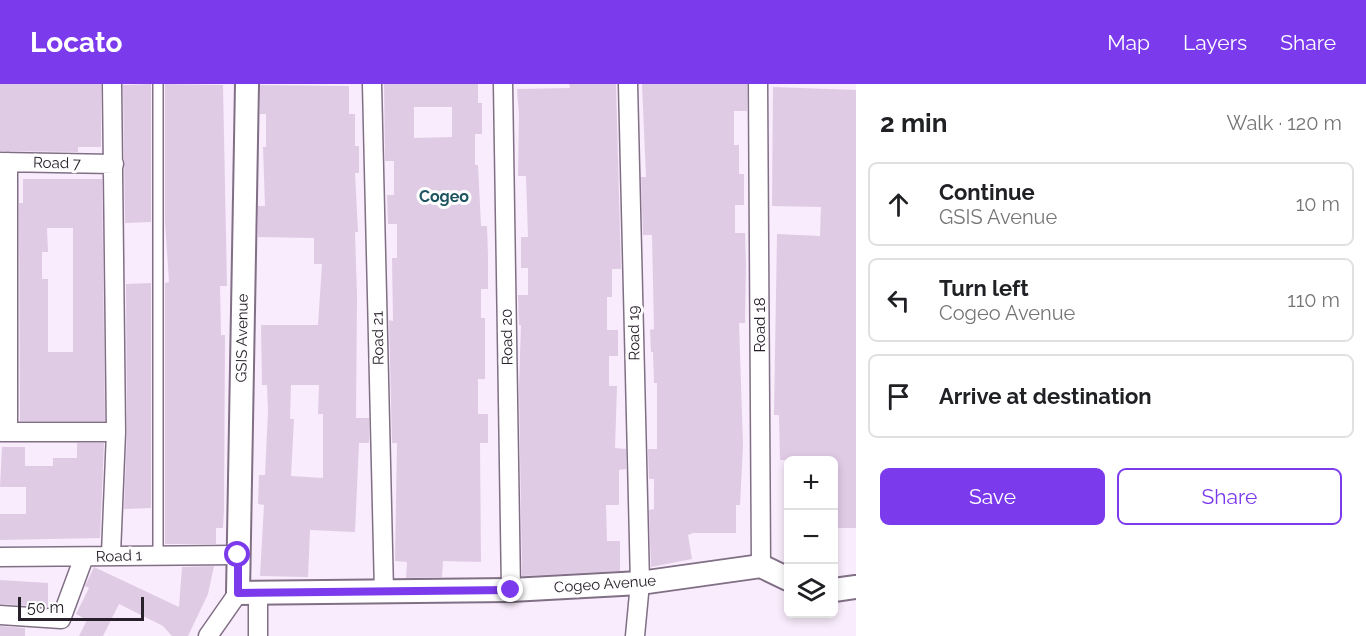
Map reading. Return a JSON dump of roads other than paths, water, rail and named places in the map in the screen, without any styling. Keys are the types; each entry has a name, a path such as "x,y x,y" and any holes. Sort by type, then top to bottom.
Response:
{"street":[{"path":"111,554 116,432 112,84"},
{"name":"GSIS Avenue","path":"247,84 238,555 248,593"},
{"name":"Road 21","path":"372,84 384,592"},
{"name":"Road 20","path":"503,84 511,590"},
{"name":"Road 19","path":"628,84 640,583 634,636"},
{"name":"Road 18","path":"759,84 761,566"},
{"path":"4,162 4,432 116,432"},
{"name":"Road 7","path":"4,162 114,164"},
{"name":"Road 1","path":"0,557 84,557 111,554 238,555"},
{"path":"52,636 61,619 84,557"},
{"path":"761,566 784,577"},
{"name":"Cogeo Avenue","path":"248,593 511,590 640,583 761,566"},
{"path":"838,589 856,587"},
{"path":"208,636 248,593"},
{"path":"248,593 258,636"},
{"path":"0,615 61,619"}],"lane":[{"path":"158,84 158,555"}],"district":[{"name":"Cogeo","path":"444,196"}]}
